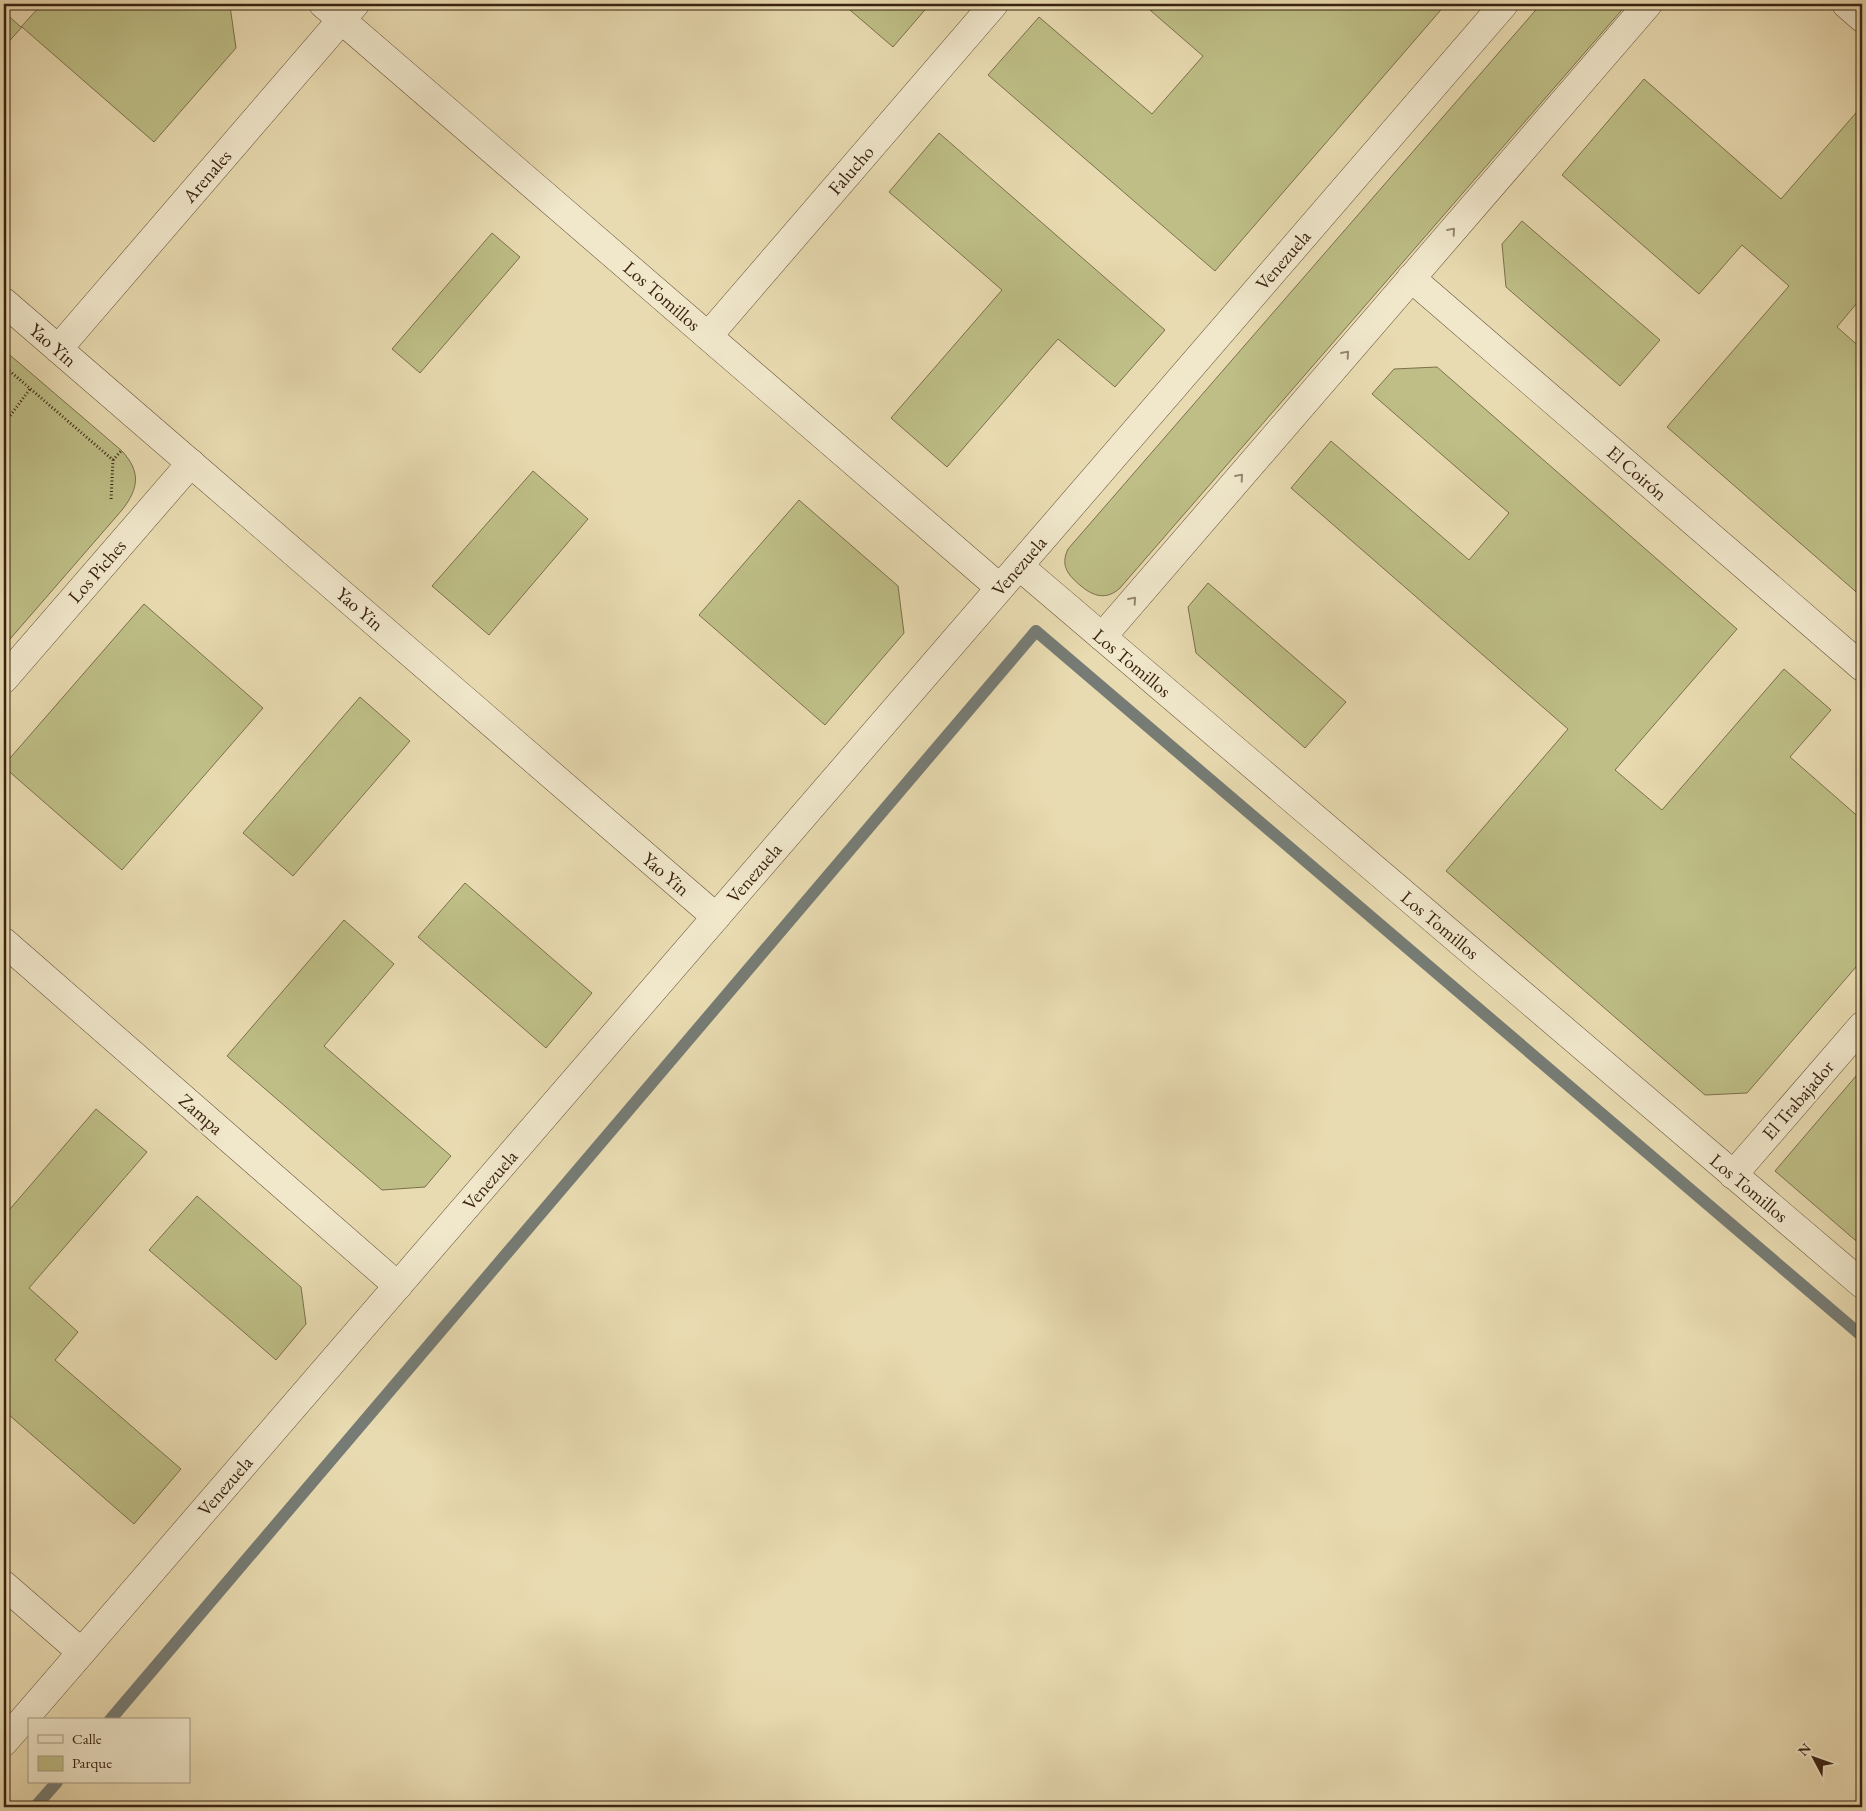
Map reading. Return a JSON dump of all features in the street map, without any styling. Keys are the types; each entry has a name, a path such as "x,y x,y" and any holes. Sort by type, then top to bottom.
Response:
{"street":[{"name":"Falucho","path":"708,336 994,4"},
{"name":"Venezuela","path":"4,1742 1504,4"},
{"path":"1102,637 1648,4"},
{"path":"1846,4 1862,18"},
{"name":"Los Tomillos","path":"340,9 708,336 1000,588"},
{"name":"Arenales","path":"58,349 340,9"},
{"name":"El Coirón","path":"1411,278 1862,667"},
{"name":"Yao Yin","path":"4,302 716,917"},
{"name":"Los Piches","path":"4,680 191,463"},
{"name":"Los Tomillos","path":"1019,566 1862,1284"},
{"name":"Zampa","path":"4,942 398,1286"},
{"name":"El Trabajador","path":"1733,1175 1862,1026"},
{"path":"4,1585 82,1652"}],"path":[{"path":"4,366 113,460"},
{"path":"4,424 30,389"},
{"path":"104,507 111,500 113,460 122,451"}],"green space":[{"path":"42,4 228,4 230,6 236,48 154,142 22,27 4,47 4,12 21,27"},
{"path":"843,4 930,4 893,47"},
{"path":"1143,4 1446,4 1215,271 988,75 1039,17 1152,114 1203,56"},
{"path":"1541,4 1627,4 1120,588 1105,596 1100,596 1091,593 1081,586 1072,578 1065,565 1068,549"},
{"path":"1644,79 1781,199 1862,106 1862,297 1837,327 1862,349 1862,597 1667,427 1789,286 1742,245 1699,294 1562,175"},
{"path":"939,133 1165,330 1115,387 1058,339 947,467 891,418 1002,290 889,192"},
{"path":"1522,221 1660,340 1620,386 1506,287 1502,244"},
{"path":"492,233 520,257 420,373 392,349"},
{"path":"4,350 122,451 132,466 136,480 132,494 122,510 4,646"},
{"path":"1437,367 1737,629 1615,770 1662,810 1784,669 1831,710 1790,757 1862,820 1862,960 1747,1093 1705,1095 1446,871 1568,729 1291,488 1331,441 1469,560 1509,513 1372,394 1394,369"},
{"path":"533,471 588,519 489,635 432,586"},
{"path":"799,500 898,586 904,633 825,725 699,615"},
{"path":"1208,583 1346,702 1305,748 1196,653 1188,607"},
{"path":"144,604 263,708 122,870 4,765"},
{"path":"360,697 410,741 293,876 243,833"},
{"path":"465,883 592,993 546,1048 418,937"},
{"path":"344,920 394,964 324,1046 451,1156 425,1187 382,1190 227,1056"},
{"path":"1862,1069 1862,1246 1775,1171"},
{"path":"96,1109 147,1152 29,1288 78,1332 55,1360 181,1469 134,1524 8,1414 4,1418 4,1216"},
{"path":"197,1196 301,1287 306,1324 276,1360 149,1250"}],"waterway":[{"path":"112,1718 1036,631 1862,1336"},
{"path":"35,1807 55,1784"}]}
